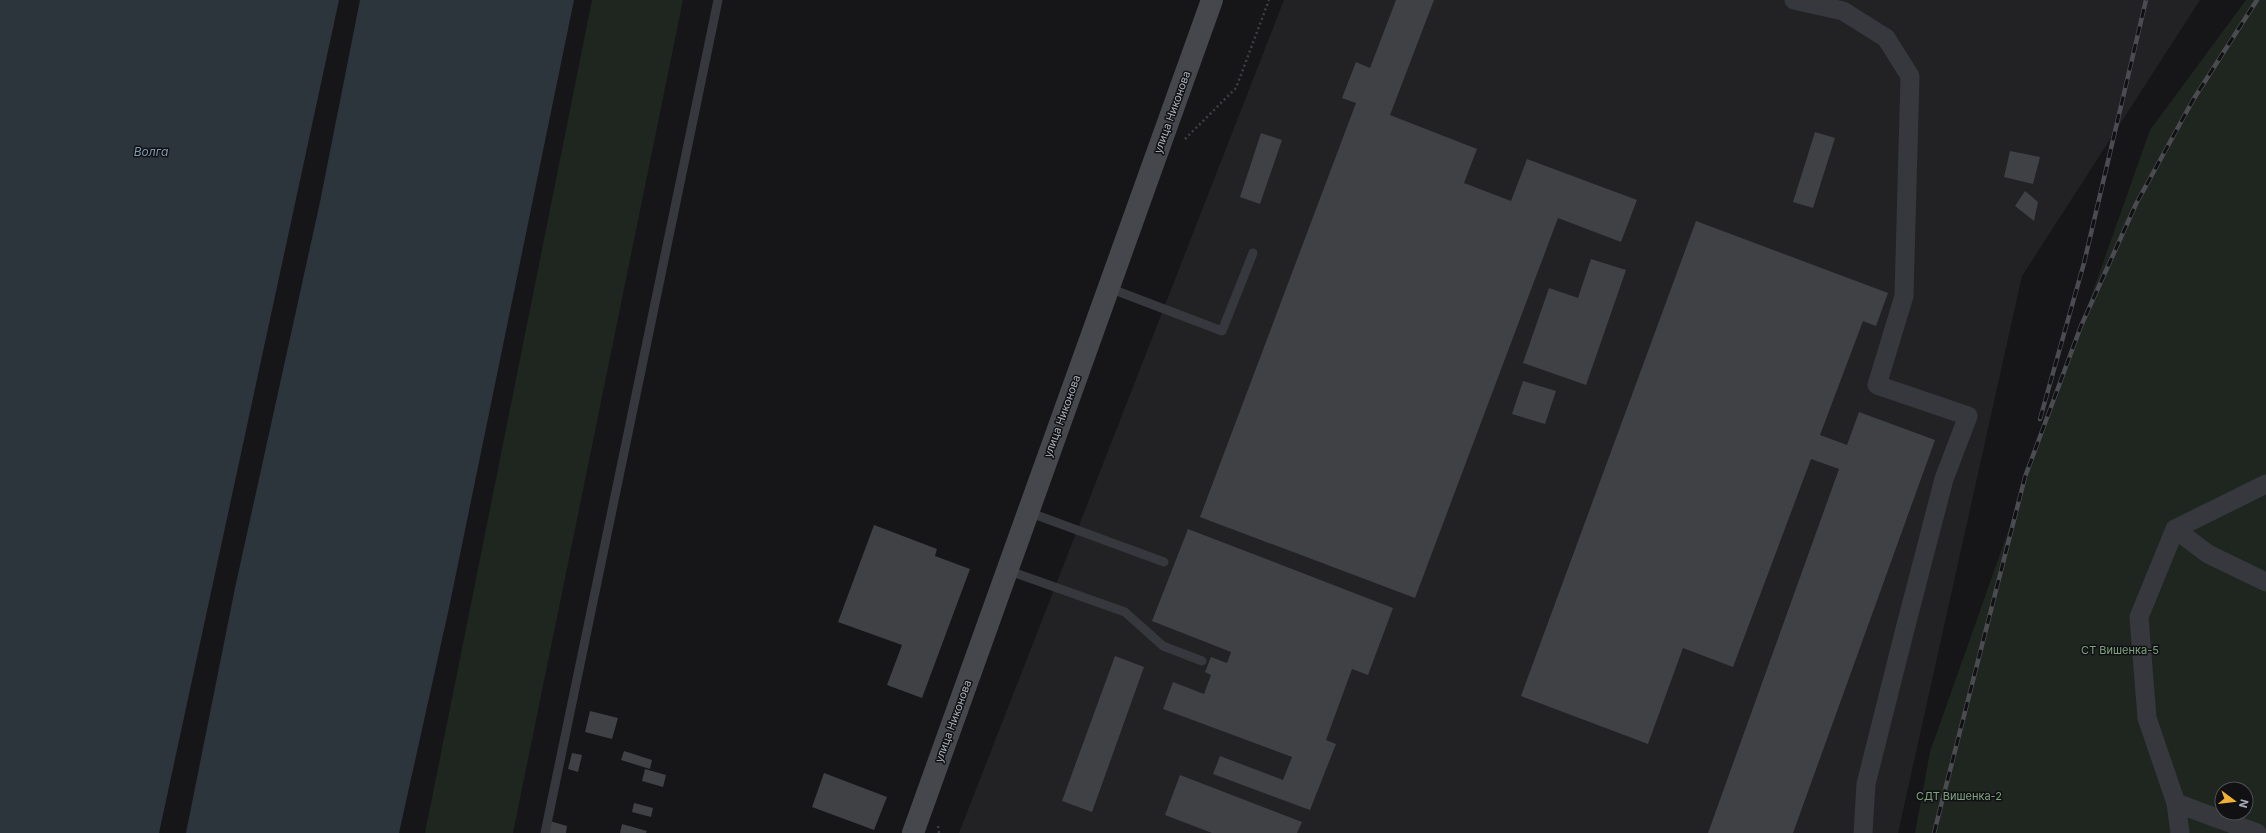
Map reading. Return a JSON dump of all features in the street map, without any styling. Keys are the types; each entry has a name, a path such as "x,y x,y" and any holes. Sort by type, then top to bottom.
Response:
{"main road":[{"name":"улица Никонова","path":"913,833 1212,0"}],"street":[{"path":"1794,0 1843,11 1886,38 1910,76 1904,296 1877,385 1968,416 1944,479 1904,633 1866,784 1863,833"},
{"path":"2180,833 2176,803 2147,718 2139,617 2176,529 2266,484"},
{"path":"2176,529 2208,554 2266,582"},
{"path":"2176,803 2257,833"}],"lane":[{"path":"545,833 718,0"},
{"path":"1109,288 1222,331 1253,253"},
{"path":"1028,512 1164,562"},
{"path":"1007,570 1125,612 1163,646 1202,661"}],"path":[{"path":"1184,140 1236,88 1269,0"},
{"path":"938,821 938,833"}],"shaded area":[{"path":"1284,0 2200,0 2022,276 1898,833 959,833"}],"green space":[{"path":"592,0 683,0 513,833 425,833"},
{"name":"СТ Вишенка-5","path":"2246,0 2266,0 2266,833 1915,833 1930,752 2150,130"}],"water":[{"name":"Волга","path":"0,0 339,0 159,833 0,833"},
{"path":"360,0 574,0 449,608 399,833 186,833 235,588 320,202"}],"building":[{"path":"1396,0 1434,0 1390,115 1477,149 1464,183 1511,201 1527,159 1637,200 1621,242 1558,218 1415,598 1200,517 1356,103 1342,98 1356,62 1370,68"},
{"path":"1815,132 1835,138 1813,208 1793,202"},
{"path":"1261,133 1282,140 1260,204 1240,197"},
{"path":"2010,151 2040,157 2033,184 2004,177"},
{"path":"2025,191 2038,202 2034,221 2015,206"},
{"path":"1696,221 1888,293 1876,326 1863,321 1820,435 1847,445 1859,412 1935,440 1793,833 1708,833 1839,469 1811,459 1733,667 1683,648 1648,744 1521,696"},
{"path":"1591,259 1626,270 1586,385 1523,363 1549,288 1578,298"},
{"path":"1523,381 1556,391 1545,424 1512,414"},
{"path":"874,525 937,549 935,556 970,569 922,698 887,685 902,645 838,622"},
{"path":"1188,529 1393,608 1368,675 1352,669 1326,740 1336,744 1310,810 1213,774 1220,756 1283,780 1292,757 1163,709 1173,682 1204,694 1211,675 1205,672 1211,657 1227,663 1231,652 1152,621"},
{"path":"1115,656 1144,667 1092,812 1062,801"},
{"path":"590,711 618,718 612,739 585,732"},
{"path":"624,751 652,760 650,769 621,760"},
{"path":"572,753 582,755 578,772 568,769"},
{"path":"645,769 666,775 663,787 642,781"},
{"path":"824,773 887,797 874,830 812,807"},
{"path":"1180,775 1302,822 1297,833 1212,833 1165,815"},
{"path":"634,803 653,808 651,817 632,812"},
{"path":"550,821 567,826 566,833 547,833"},
{"path":"622,824 647,831 646,833 620,833"}],"railway":[{"path":"2040,419 2084,263 2146,0"},
{"path":"1934,833 2025,477 2081,326 2136,204 2193,100 2257,0"}],"park label":[{"name":"СДТ Вишенка-2","path":"1959,796"}]}
